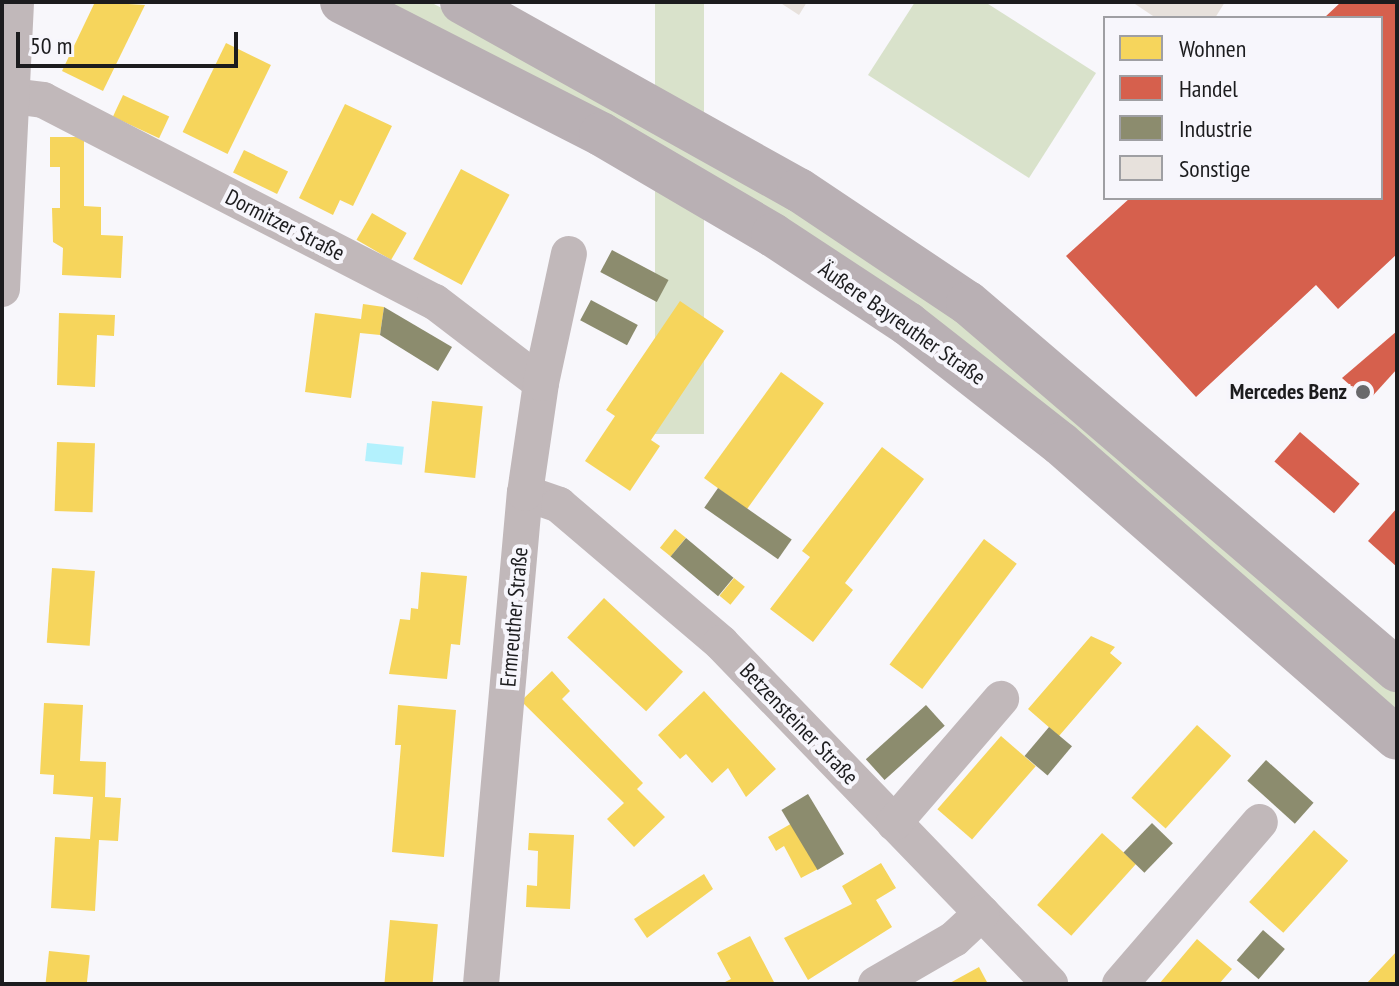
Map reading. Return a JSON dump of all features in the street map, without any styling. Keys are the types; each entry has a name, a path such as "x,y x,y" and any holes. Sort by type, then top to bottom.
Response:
{"main road":[{"name":"Äußere Bayreuther Straße","path":"342,2 601,134 773,235 897,316 1061,444 1397,738"},
{"path":"462,2 763,168 968,303 1073,388 1397,670"}],"street":[{"path":"2,289 12,96 8,48 16,2"},
{"name":"Dormitzer Straße","path":"12,96 43,100 435,302 541,383"},
{"name":"Ermreuther Straße","path":"481,984 525,493 541,383 569,254"},
{"name":"Betzensteiner Straße","path":"525,493 559,505 721,643 1050,984"},
{"path":"894,823 1001,699"},
{"path":"1120,984 1260,822"},
{"path":"876,984 954,939 982,913"}],"green space":[{"path":"375,2 430,2 537,57 644,116 935,299 1397,691 1397,719 1143,497"},
{"path":"655,2 704,2 704,434 655,434"},
{"path":"915,2 985,2 1096,73 1029,178 868,75"}],"water":[{"path":"367,443 404,447 402,465 365,461"}],"building: Wohnen":[{"path":"95,2 145,5 103,91 62,71"},
{"path":"226,43 271,65 228,154 183,132"},
{"path":"123,95 169,117 159,138 113,117"},
{"path":"345,104 392,126 353,206 340,200 333,215 299,198"},
{"path":"50,137 84,137 84,206 101,207 101,235 123,236 121,278 62,275 63,248 53,242 52,208 60,208 60,167 50,167"},
{"path":"244,150 288,171 277,194 233,172"},
{"path":"461,169 510,195 462,285 413,259"},
{"path":"372,213 407,233 391,260 356,240"},
{"path":"680,301 724,331 651,440 660,446 630,491 585,461 615,416 606,410"},
{"path":"363,304 384,307 380,335 360,333 351,398 305,392 315,313 361,319"},
{"path":"59,313 115,315 114,336 97,335 95,387 57,385"},
{"path":"781,372 824,403 747,509 704,478"},
{"path":"432,401 483,406 475,478 424,473"},
{"path":"57,442 95,443 93,512 55,511"},
{"path":"882,447 924,479 845,583 853,590 813,642 770,609 810,557 802,551"},
{"path":"675,529 686,538 671,556 660,548"},
{"path":"984,539 1017,564 922,689 890,664"},
{"path":"52,568 95,571 90,646 47,643"},
{"path":"421,572 467,576 460,645 451,644 447,679 389,674 400,619 410,620 411,608 418,609"},
{"path":"734,578 745,587 730,605 720,596"},
{"path":"604,598 683,672 646,711 567,637"},
{"path":"1091,636 1115,647 1110,653 1122,663 1059,736 1028,709"},
{"path":"552,671 570,691 562,699 643,783 637,789 665,817 634,847 607,819 624,803 521,701"},
{"path":"704,691 776,769 746,797 728,768 712,783 686,754 680,759 658,735"},
{"path":"44,703 83,705 80,761 106,762 105,797 121,798 118,841 99,840 95,911 51,908 55,837 90,839 93,797 53,794 54,775 40,774"},
{"path":"398,705 456,710 444,857 392,852 401,745 395,745"},
{"path":"1197,725 1231,756 1166,829 1131,798"},
{"path":"1001,736 1036,766 972,839 937,809"},
{"path":"794,822 820,868 801,878 784,846 776,851 768,837"},
{"path":"1314,830 1348,861 1283,933 1249,902"},
{"path":"529,833 574,835 570,909 526,907 527,885 537,886 538,851 528,850"},
{"path":"1102,833 1136,864 1071,936 1037,905"},
{"path":"881,863 896,888 876,900 892,927 808,980 784,938 852,904 842,886"},
{"path":"704,874 713,889 647,938 634,919"},
{"path":"390,920 438,924 433,984 384,984"},
{"path":"750,936 775,984 721,984 731,979 717,953"},
{"path":"1197,939 1232,969 1219,984 1159,984"},
{"path":"49,951 90,955 87,984 46,984"},
{"path":"1397,951 1397,984 1366,984 1383,966"},
{"path":"979,967 988,984 948,984"}],"building: Handel":[{"path":"1341,2 1397,2 1397,254 1338,309 1316,285 1196,397 1066,256 1128,200 1383,200 1383,16 1326,16"},
{"path":"1397,331 1397,369 1368,401 1342,378"},
{"path":"1300,432 1360,484 1334,513 1274,461"},
{"path":"1397,508 1397,567 1368,541"}],"building: Industrie":[{"path":"612,250 669,280 657,302 600,272"},
{"path":"591,300 638,325 627,345 580,320"},
{"path":"384,307 452,347 438,371 380,335"},
{"path":"718,488 792,540 778,559 704,508"},
{"path":"686,538 733,578 718,596 671,556"},
{"path":"926,705 945,726 885,780 866,759"},
{"path":"1049,727 1072,746 1048,775 1025,756"},
{"path":"1266,760 1314,803 1295,824 1247,781"},
{"path":"808,794 844,854 817,870 781,810"},
{"path":"1152,823 1173,843 1144,873 1124,852"},
{"path":"1263,930 1285,949 1259,979 1237,960"}],"building: Sonstige":[{"path":"779,2 807,2 799,15"},
{"path":"1132,2 1225,2 1216,16 1153,16"}],"place":[{"name":"Mercedes Benz","path":"1363,392"}]}
